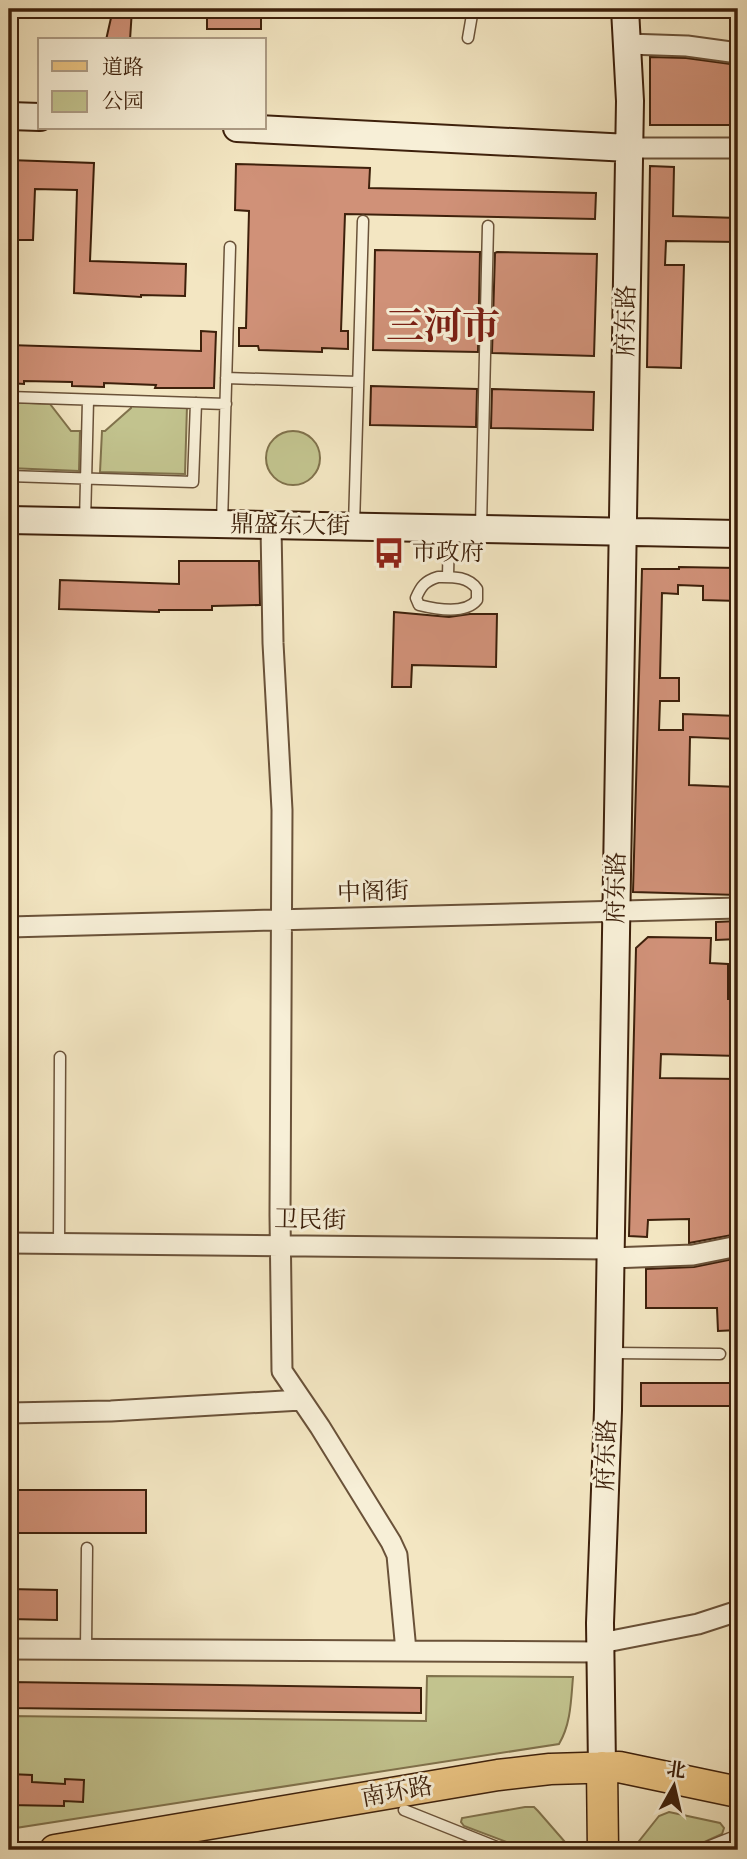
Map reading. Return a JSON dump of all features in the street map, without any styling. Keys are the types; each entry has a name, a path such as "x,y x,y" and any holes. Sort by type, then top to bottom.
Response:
{"main road":[{"name":"南环路","path":"55,1850 498,1775 550,1769 602,1776 638,1789 738,1811"},
{"name":"南环路","path":"166,1850 641,1771 738,1792"},
{"path":"602,1776 603,1850"}],"street":[{"name":"府东路","path":"602,1776 601,1647 611,1253 629,148 625,9"},
{"path":"628,44 687,46 738,53"},
{"path":"9,116 38,117"},
{"path":"266,129 629,148 738,148"},
{"name":"鼎盛东大街","path":"9,520 738,534"},
{"path":"271,526 273,643 282,810 282,1371 380,1521 397,1555 406,1651"},
{"name":"中阁街","path":"9,927 738,908"},
{"name":"卫民街","path":"9,1243 693,1255 738,1246"},
{"path":"9,1413 301,1400"},
{"path":"9,1648 406,1651 601,1647 698,1624 738,1611"}],"lane":[{"path":"468,38 473,9"},
{"path":"354,527 363,221"},
{"path":"481,530 488,226"},
{"path":"222,525 230,247"},
{"path":"226,378 358,382"},
{"path":"9,397 226,404"},
{"path":"85,522 89,400"},
{"path":"9,476 193,482 196,403"},
{"path":"448,577 449,529"},
{"path":"438,577 448,577 464,579 474,584 477,594 474,604 452,609 419,605 416,598 423,584 438,577"},
{"path":"59,1244 60,1057"},
{"path":"609,1353 720,1354"},
{"path":"86,1649 87,1548"},
{"path":"404,1810 504,1850"},
{"path":"700,1850 738,1835"}],"green space":[{"path":"9,402 50,404 71,431 80,431 79,471 9,468"},
{"path":"131,404 187,406 185,474 100,472 102,431 131,408"},
{"path":"293,431 312,439 320,458 312,477 293,485 274,477 266,458 274,439"},
{"path":"427,1676 573,1677 570,1712 563,1736 559,1744 9,1829 9,1716 426,1721"},
{"path":"534,1807 572,1850 528,1850 464,1826 461,1822 462,1818"},
{"path":"669,1812 720,1823 724,1828 722,1834 687,1850 632,1850 659,1816"}],"building":[{"path":"113,9 132,9 130,38 106,38"},
{"path":"207,9 261,9 261,29 207,29"},
{"path":"650,57 686,58 738,65 738,125 650,125"},
{"path":"9,160 94,163 90,261 186,264 185,296 141,297 74,293 77,190 35,189 33,240 9,240"},
{"path":"236,164 370,168 369,188 596,193 595,219 345,214 341,331 348,331 348,349 322,348 322,352 259,350 258,346 239,346 239,328 246,328 249,211 235,210"},
{"path":"650,166 674,167 673,216 738,218 738,242 666,241 665,265 684,265 681,368 647,367"},
{"path":"375,250 480,252 478,352 373,350"},
{"path":"497,252 597,254 594,356 492,353"},
{"path":"201,331 216,332 214,388 155,388 156,385 104,383 104,387 72,386 72,382 9,383 9,345 201,351"},
{"path":"371,386 477,389 476,427 370,425"},
{"path":"492,389 594,392 593,430 491,428"},
{"path":"179,561 259,561 260,605 212,606 212,610 159,612 59,609 60,580 179,584"},
{"path":"738,568 738,601 703,600 703,586 678,585 678,594 662,593 660,678 679,678 679,701 660,701 659,730 683,730 683,714 738,716 738,739 690,737 689,785 738,787 738,895 633,892 642,569"},
{"path":"394,612 449,617 497,614 496,667 412,665 411,687 392,687"},
{"path":"738,921 738,939 716,940 716,922"},
{"path":"648,937 711,938 710,963 728,964 728,999 738,999 738,1056 661,1054 660,1078 738,1079 738,1185 732,1185 732,1235 689,1243 689,1219 648,1220 647,1237 629,1236 636,948"},
{"path":"738,1258 738,1330 718,1331 717,1308 646,1308 646,1269 694,1267"},
{"path":"641,1383 738,1383 738,1406 641,1406"},
{"path":"9,1490 146,1490 146,1533 9,1533"},
{"path":"9,1589 57,1590 57,1620 9,1619"},
{"path":"9,1682 421,1688 421,1713 9,1708"},
{"path":"9,1774 32,1775 32,1782 65,1784 65,1779 84,1780 83,1802 64,1801 64,1806 9,1805"}],"place":[{"name":"市政府","path":"389,553"}],"district":[{"name":"三河市","path":"443,329"}]}
